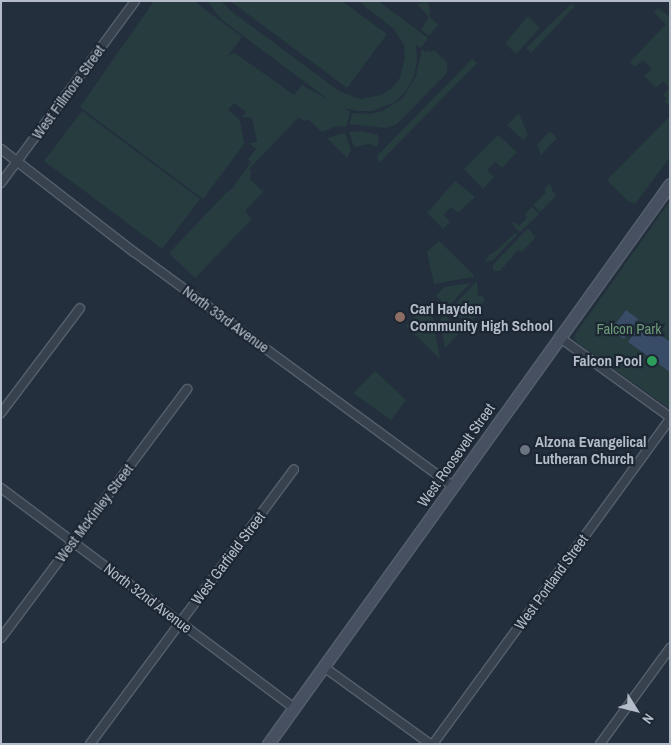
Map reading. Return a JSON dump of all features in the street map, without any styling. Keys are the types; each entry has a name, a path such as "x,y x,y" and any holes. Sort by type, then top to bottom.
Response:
{"street":[{"name":"West Fillmore Street","path":"1,183 135,1"},
{"name":"North 33rd Avenue","path":"1,149 134,252 453,486"},
{"name":"West Roosevelt Street","path":"268,744 670,184"},
{"path":"1,413 80,308"},
{"path":"559,337 670,418"},
{"name":"West McKinley Street","path":"1,638 186,389"},
{"name":"West Portland Street","path":"431,744 670,418"},
{"name":"West Garfield Street","path":"90,744 294,469"},
{"name":"North 32nd Avenue","path":"1,488 294,708"},
{"path":"600,744 670,648"},
{"path":"324,667 431,744"}],"green space":[{"path":"154,1 194,1 242,37 228,56 235,53 294,95 302,85 329,100 222,20 207,1 221,1 231,11 339,91 360,99 381,95 392,88 400,78 405,58 404,45 394,29 358,1 378,1 428,38 421,48 416,45 417,60 414,76 407,90 395,102 373,111 357,111 344,108 350,112 346,127 337,126 322,132 308,119 304,121 299,117 249,169 251,171 250,179 262,191 265,190 245,211 252,219 195,278 169,253 232,189 251,162 248,159 256,149 249,143 257,142 252,118 242,117 246,112 234,103 228,110 240,120 244,144 203,199 80,107"},
{"path":"230,1 342,1 387,34 347,88"},
{"path":"425,2 429,4 430,17 438,25 429,36 421,30 429,17 417,4"},
{"path":"572,3 574,7 531,53 526,48"},
{"path":"658,8 670,17 670,106 664,101 667,99 663,95 669,88 663,81 656,88 644,76 652,69 643,60 635,67 630,62 666,24 654,13"},
{"path":"528,16 540,28 516,54 505,43"},
{"path":"422,49 426,52 434,50 447,62 447,73 397,124 385,128 349,124 353,113 369,114 382,111 403,98 416,76"},
{"path":"472,59 477,63 379,163 377,156"},
{"path":"82,111 200,199 162,249 44,161"},
{"path":"519,113 528,135 523,140 507,125"},
{"path":"670,116 670,157 635,204 628,201 607,180"},
{"path":"361,131 378,135 379,143 376,147 369,144 354,147 349,132"},
{"path":"550,131 557,138 541,155 537,145"},
{"path":"345,133 351,150 347,158 327,138"},
{"path":"498,135 517,152 502,168 495,162 487,170 494,177 483,189 464,169"},
{"path":"455,181 475,197 458,213 451,207 444,215 450,222 443,229 427,213"},
{"path":"550,183 553,192 557,195 540,212 533,205 546,192 544,190"},
{"name":"Falcon Park","path":"670,201 670,409 577,343 574,336"},
{"path":"532,207 539,214 520,232 512,224 514,222 519,226 527,218 525,214"},
{"path":"528,228 535,236 534,239 522,252 518,250 500,271 493,271 493,265"},
{"path":"515,233 517,235 493,260 485,262 488,256"},
{"path":"439,241 474,275 473,277 434,284 427,252"},
{"path":"477,281 478,296 481,295 485,300 483,303 450,309"},
{"path":"471,283 448,307 436,296 444,287"},
{"path":"425,307 432,313 440,359 406,326"},
{"path":"482,307 484,309 468,324 454,313"},
{"path":"445,315 461,331 445,348 440,320"},
{"path":"375,371 406,400 391,420 353,393"}],"water":[{"path":"626,310 638,319 624,339 611,330"},
{"path":"642,322 670,342 670,372 628,342"}],"place":[{"name":"Carl Hayden Community High School","path":"400,317"},
{"name":"Falcon Pool","path":"652,361"},
{"name":"Alzona Evangelical Lutheran Church","path":"525,450"}]}
